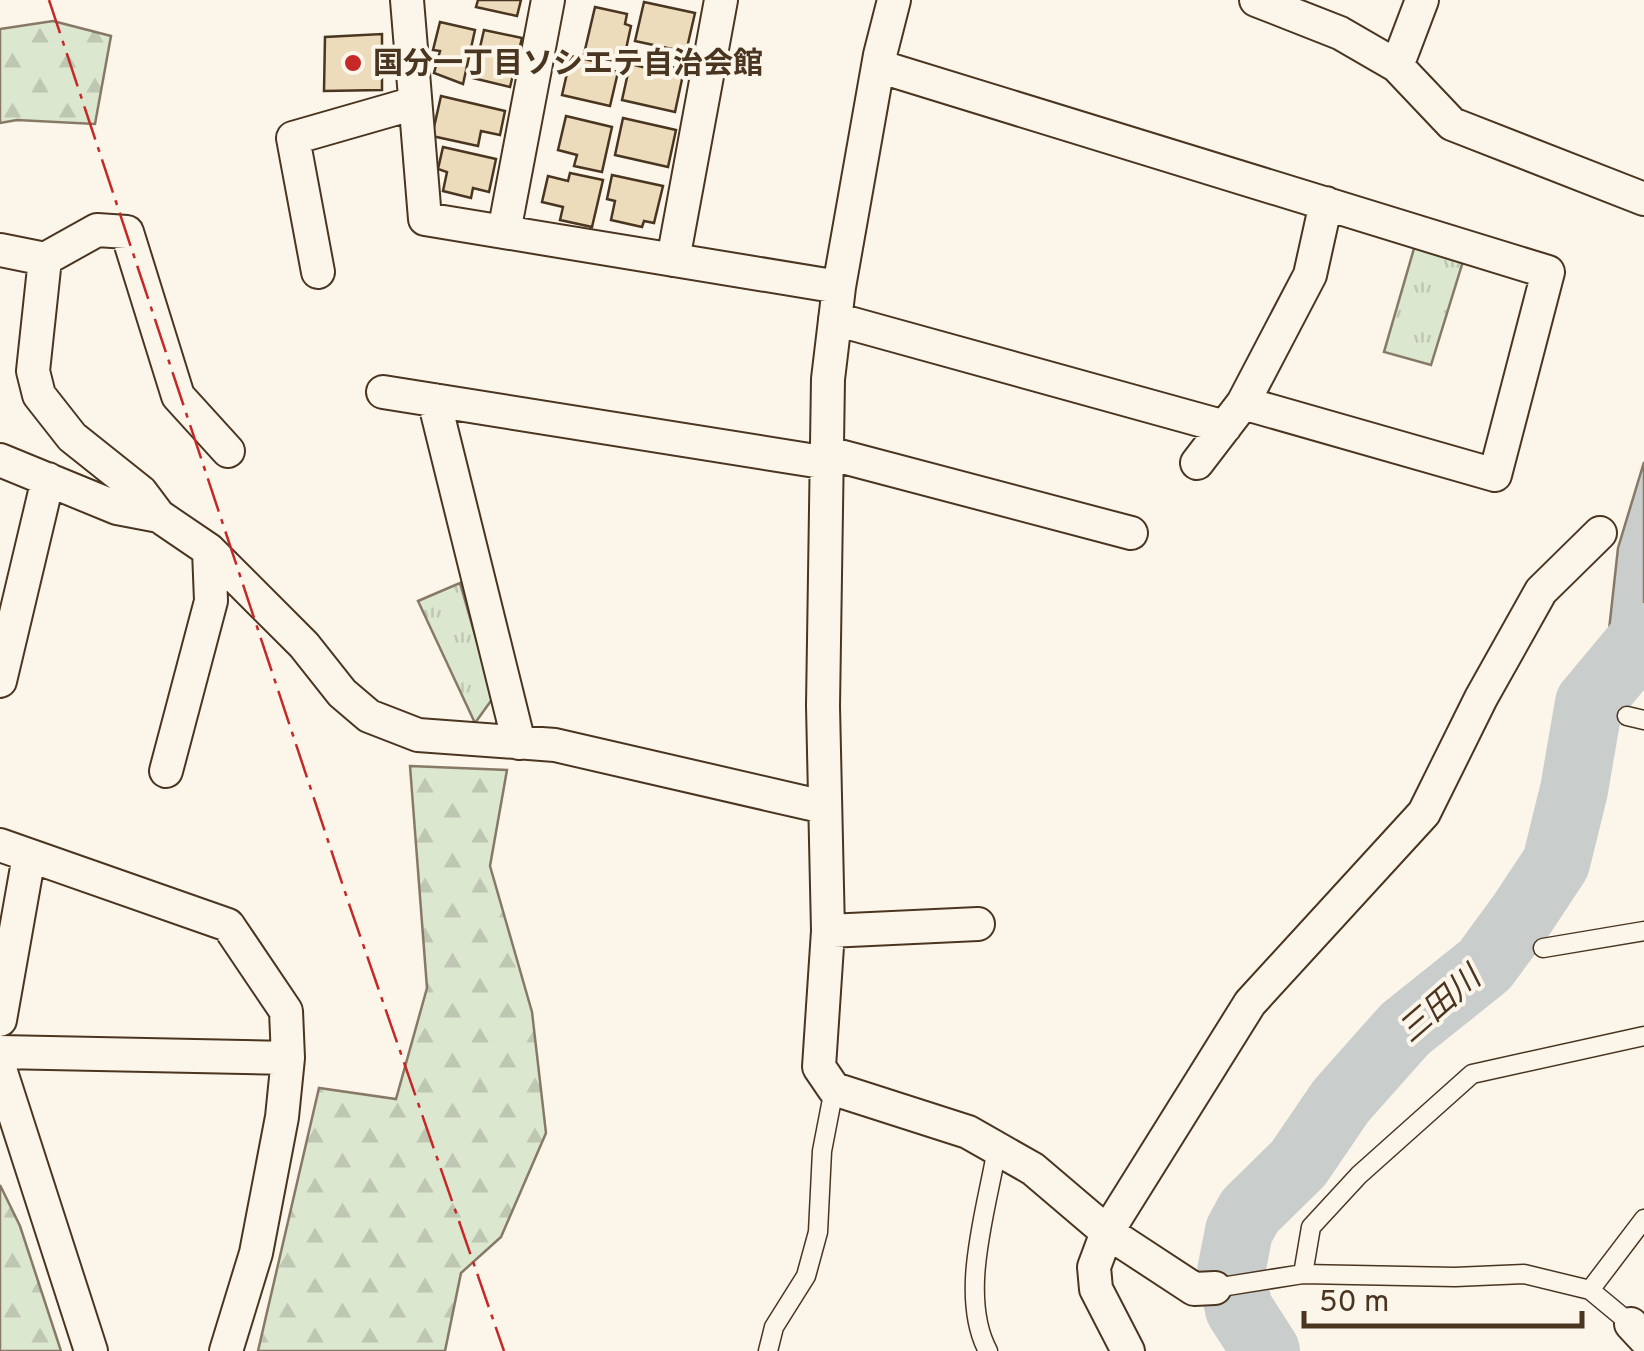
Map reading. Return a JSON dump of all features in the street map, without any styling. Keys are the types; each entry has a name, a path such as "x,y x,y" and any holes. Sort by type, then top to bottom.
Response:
{"street":[{"path":"407,0 425,220 673,260 1234,415 1495,475 1548,272 878,66"},
{"path":"504,232 548,0"},
{"path":"673,260 721,0"},
{"path":"894,0 878,66 837,303 828,379 823,706 828,931 819,1067 834,1089 968,1132 1033,1168 1107,1232 1194,1289 1230,1286"},
{"path":"1256,0 1340,33 1397,66 1452,124 1644,199"},
{"path":"1397,66 1422,0"},
{"path":"318,272 293,138 415,103"},
{"path":"1197,464 1234,415 1310,276 1326,203"},
{"path":"0,250 45,259 97,230 127,232 178,396 228,451"},
{"path":"45,259 33,371 39,395 72,438 140,492 159,516 209,550 304,645 342,693 369,716 418,736 555,746 824,807"},
{"path":"383,392 828,458 1131,534"},
{"path":"434,400 519,743"},
{"path":"0,460 117,508 159,516"},
{"path":"0,680 48,478"},
{"path":"1128,1351 1096,1289 1094,1267 1107,1232 1250,1003 1424,813 1481,698 1541,591 1600,533"},
{"path":"166,771 211,601 209,550"},
{"path":"0,1020 14,851 228,925 286,1010 288,1058 282,1117 256,1253 226,1351"},
{"path":"828,931 978,924"},
{"path":"0,1052 288,1058"},
{"path":"0,1069 91,1351"}],"lane":[{"path":"1543,948 1644,932"},
{"path":"1302,1274 1312,1226 1359,1175 1472,1074 1644,1036"},
{"path":"768,1351 774,1327 806,1276 818,1232 822,1152 834,1089"},
{"path":"988,1351 980,1336 972,1291 997,1148"},
{"path":"1590,1290 1644,1219"},
{"path":"1230,1286 1302,1274 1524,1274 1590,1290 1638,1331"}],"green space":[{"path":"53,21 111,36 95,124 17,120 0,123 0,29"},
{"path":"1415,245 1464,258 1431,365 1384,352"},
{"path":"460,583 493,698 475,723 418,601"},
{"path":"410,766 507,770 490,866 532,1012 546,1133 501,1237 461,1273 445,1351 258,1351 319,1088 396,1099 427,988"},
{"path":"0,1185 20,1226 61,1351 0,1351"}],"shaded area":[{"path":"1644,462 1644,627 1630,646 1608,639 1618,548"}],"building":[{"path":"478,0 521,0 517,16 476,7"},
{"path":"644,2 695,13 686,52 635,41"},
{"path":"595,7 627,14 625,24 631,26 623,63 584,54"},
{"path":"440,22 475,30 463,84 434,73 440,51 433,50"},
{"path":"484,30 522,38 510,87 473,78"},
{"name":"国分一丁目ソシエテ自治会館","path":"382,34 382,90 324,91 325,37"},
{"path":"571,56 602,63 601,68 618,72 610,106 562,95"},
{"path":"652,62 684,70 675,112 622,100 630,64 651,69"},
{"path":"441,96 505,111 500,135 481,131 478,146 432,136"},
{"path":"566,116 612,127 602,172 574,166 577,155 558,150"},
{"path":"623,118 676,130 668,167 615,155"},
{"path":"443,147 496,159 489,192 473,188 471,198 443,191 447,172 438,169"},
{"path":"570,173 603,180 592,227 560,220 563,207 542,202 548,176 568,181"},
{"path":"612,175 663,186 654,223 644,221 642,227 611,220 615,201 607,199"}],"waterway":[{"path":"1589,703 1625,631"},
{"name":"三田川","path":"1266,1351 1239,1309 1231,1272 1239,1231 1250,1211 1298,1164 1341,1101 1405,1029 1485,965 1523,913 1556,863 1589,703 1644,637"}],"power":[{"path":"49,0 348,901 504,1351"}],"place":[{"name":"国分一丁目ソシエテ自治会館","path":"353,63"}]}
